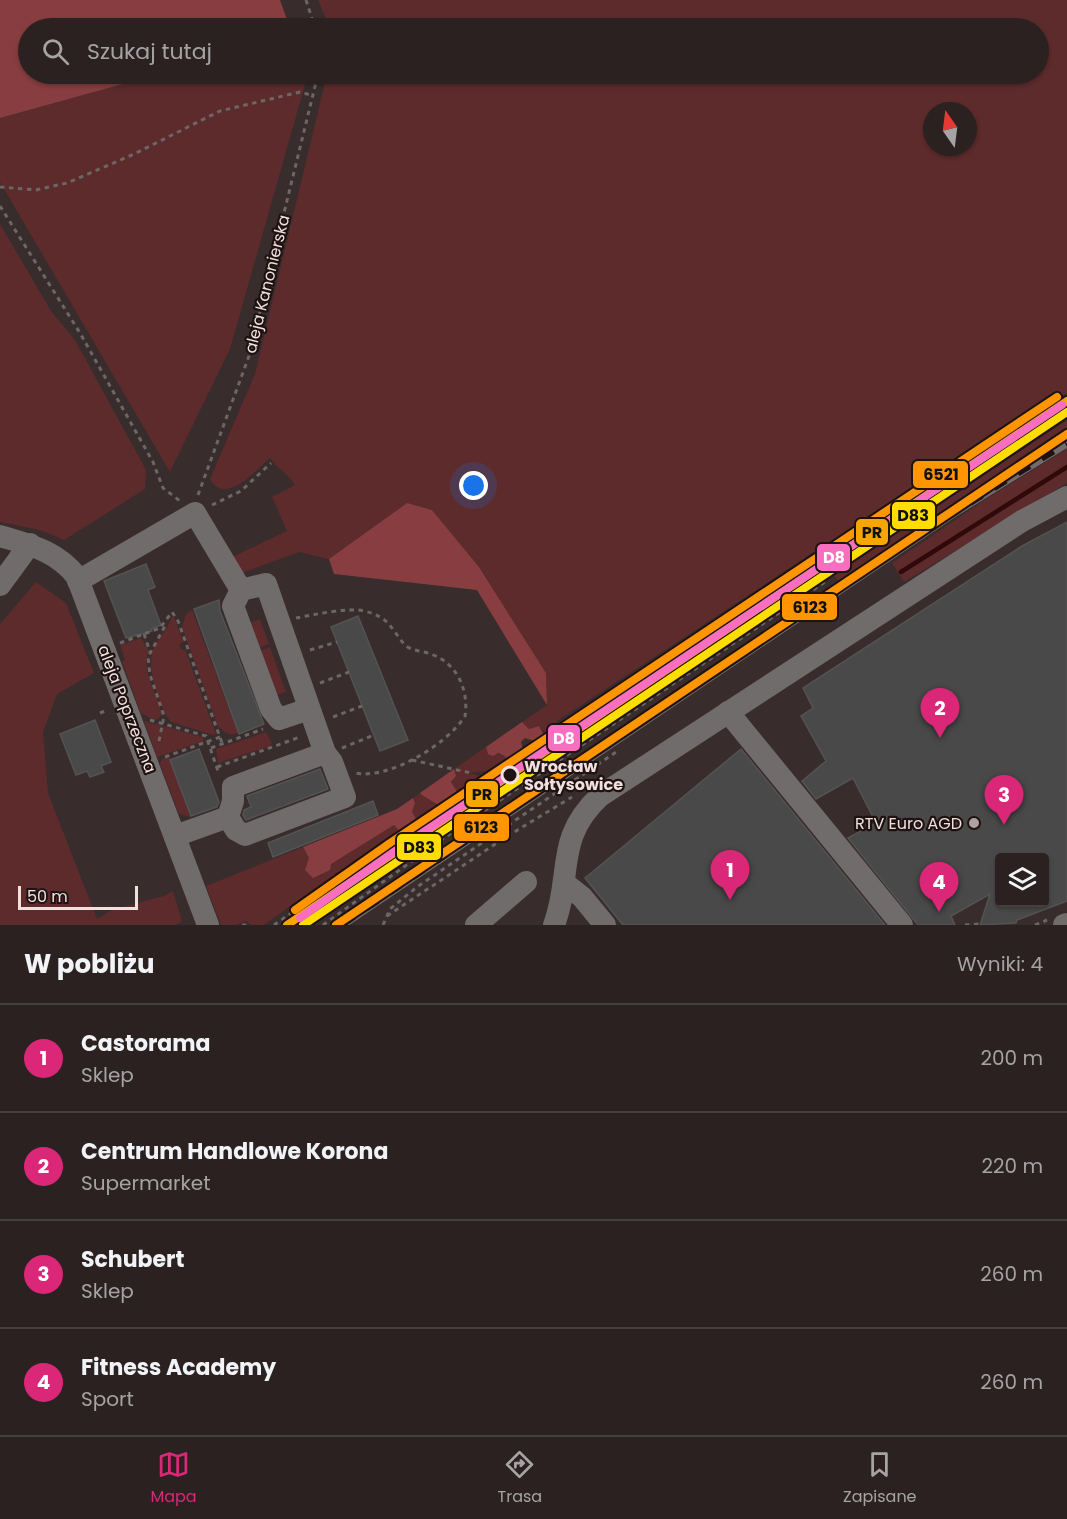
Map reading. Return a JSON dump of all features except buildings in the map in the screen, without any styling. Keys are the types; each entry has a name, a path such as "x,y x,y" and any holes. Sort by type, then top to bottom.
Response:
{"street":[{"path":"554,925 560,909 569,841 579,819 592,804 610,789 1022,521 1067,497"},
{"path":"78,581 195,513 241,590"},
{"name":"aleja Poprzeczna","path":"0,536 30,544 60,559 78,581 208,925"},
{"path":"0,585 30,544"},
{"path":"309,714 279,719 271,709 233,606 241,590 266,584 292,621 292,657 309,714 325,753 332,762 345,797 244,835 236,830 228,817 233,801 233,787 325,753"},
{"path":"729,712 902,925"},
{"path":"175,836 228,817"},
{"path":"476,925 526,882"},
{"path":"564,883 582,897 605,925"}],"path":[{"path":"306,0 312,18"},
{"name":"aleja Kanonierska","path":"199,489 249,356 316,84"},
{"path":"0,187 36,190 67,183 132,155 220,111 300,92 314,96"},
{"path":"0,206 80,333 153,462 164,488 195,513 241,491 271,464"},
{"path":"274,925 814,561"},
{"path":"323,925 423,851 828,580"},
{"path":"292,621 361,610 377,615 391,624 405,646 441,658 452,667 464,690 465,716 445,740 410,760 370,775 350,770"},
{"path":"150,652 172,612 178,621 222,743"},
{"path":"113,646 160,628 167,622"},
{"path":"144,634 150,652 150,675 164,716 162,723"},
{"path":"292,657 337,642"},
{"path":"217,767 309,714 349,672"},
{"path":"309,714 362,706"},
{"path":"140,718 206,736 211,748 270,726 279,719"},
{"path":"325,753 374,735"},
{"path":"156,760 220,737"},
{"path":"383,925 390,909 417,887 616,752"},
{"path":"410,760 471,773"},
{"path":"387,916 506,837 580,792"},
{"path":"965,925 980,924"},
{"path":"242,925 247,925"}],"shaded area":[{"path":"0,0 280,0 286,18 18,18 18,84 123,84 0,118"},
{"path":"318,0 1067,0 1067,393 821,558 814,552 557,721 558,724 545,732 539,726 529,729 522,722 547,705 546,673 479,567 432,510 407,503 329,559 299,552 239,574 230,558 287,531 272,497 295,485 270,458 240,484 232,488 224,489 216,486 210,479 255,374 325,84 1049,84 1049,18 326,18"},
{"path":"123,84 305,84 230,349 170,472 0,182 0,118"},
{"path":"0,224 51,311 75,340 146,470 145,489 64,540 40,530 0,522"},
{"path":"1067,420 1067,436 839,582 834,575"},
{"path":"1067,449 1067,483 904,582 892,563 983,501"},
{"path":"407,503 432,510 479,567 546,673 547,705 477,590 334,574 329,559"},
{"path":"36,582 66,603 94,673 57,694 43,732 48,793 97,919 112,910 164,896 173,891 182,921 176,925 0,925 0,624"},
{"path":"192,610 238,733 229,734 218,726 182,627 186,614"},
{"path":"174,617 183,642 179,645 182,650 185,649 216,734 171,722 159,698 151,657 171,618"},
{"path":"260,619 269,644 254,650 245,625"},
{"path":"141,638 149,651 148,675 162,715 156,720 141,714 122,661 125,660 120,645"},
{"path":"270,647 286,692 271,697 255,653"},
{"path":"144,721 203,737 204,741 157,757"},
{"path":"522,722 529,729 539,726 544,735 534,741 525,738 521,742 523,750 506,759 498,753 493,756 488,754 486,747"},
{"path":"266,732 272,743 270,746 218,763 216,749"},
{"path":"486,747 486,750 505,756 506,759 486,771 468,773 480,776 469,783 471,787 418,822 412,812 415,803 413,798 420,793 437,805 456,776 454,769"},
{"path":"172,758 170,760 191,817 179,814 160,764 162,759"},
{"path":"454,769 456,776 451,782 457,792 438,805 420,793"},
{"path":"413,798 415,803 412,812 418,822 401,833 394,825 331,864 330,870 313,878 305,870 309,858 303,847 397,809"},
{"path":"394,825 401,833 316,891 314,889 264,925 251,925 246,921 236,925 221,925 206,886 303,847 309,858 330,870 330,864"}],"waterway":[{"path":"901,572 1067,467"}],"railway":[{"path":"343,925 952,515 1067,444"}],"transit line":[{"name":"6521","path":"295,910 390,843 1057,397"},
{"name":"PR","path":"287,925 1067,401"},
{"name":"D8","path":"300,918 395,851 1062,405"},
{"name":"D83","path":"303,925 1067,412"},
{"name":"6123","path":"336,925 1067,434"}],"place":[{"name":"Centrum Handlowe Korona","path":"940,738"},
{"name":"Wrocław Sołtysowice","path":"510,775"},
{"name":"RTV Euro AGD","path":"974,823"},
{"name":"Schubert","path":"1004,825"},
{"name":"Castorama","path":"730,900"},
{"name":"Fitness Academy","path":"939,912"}]}
